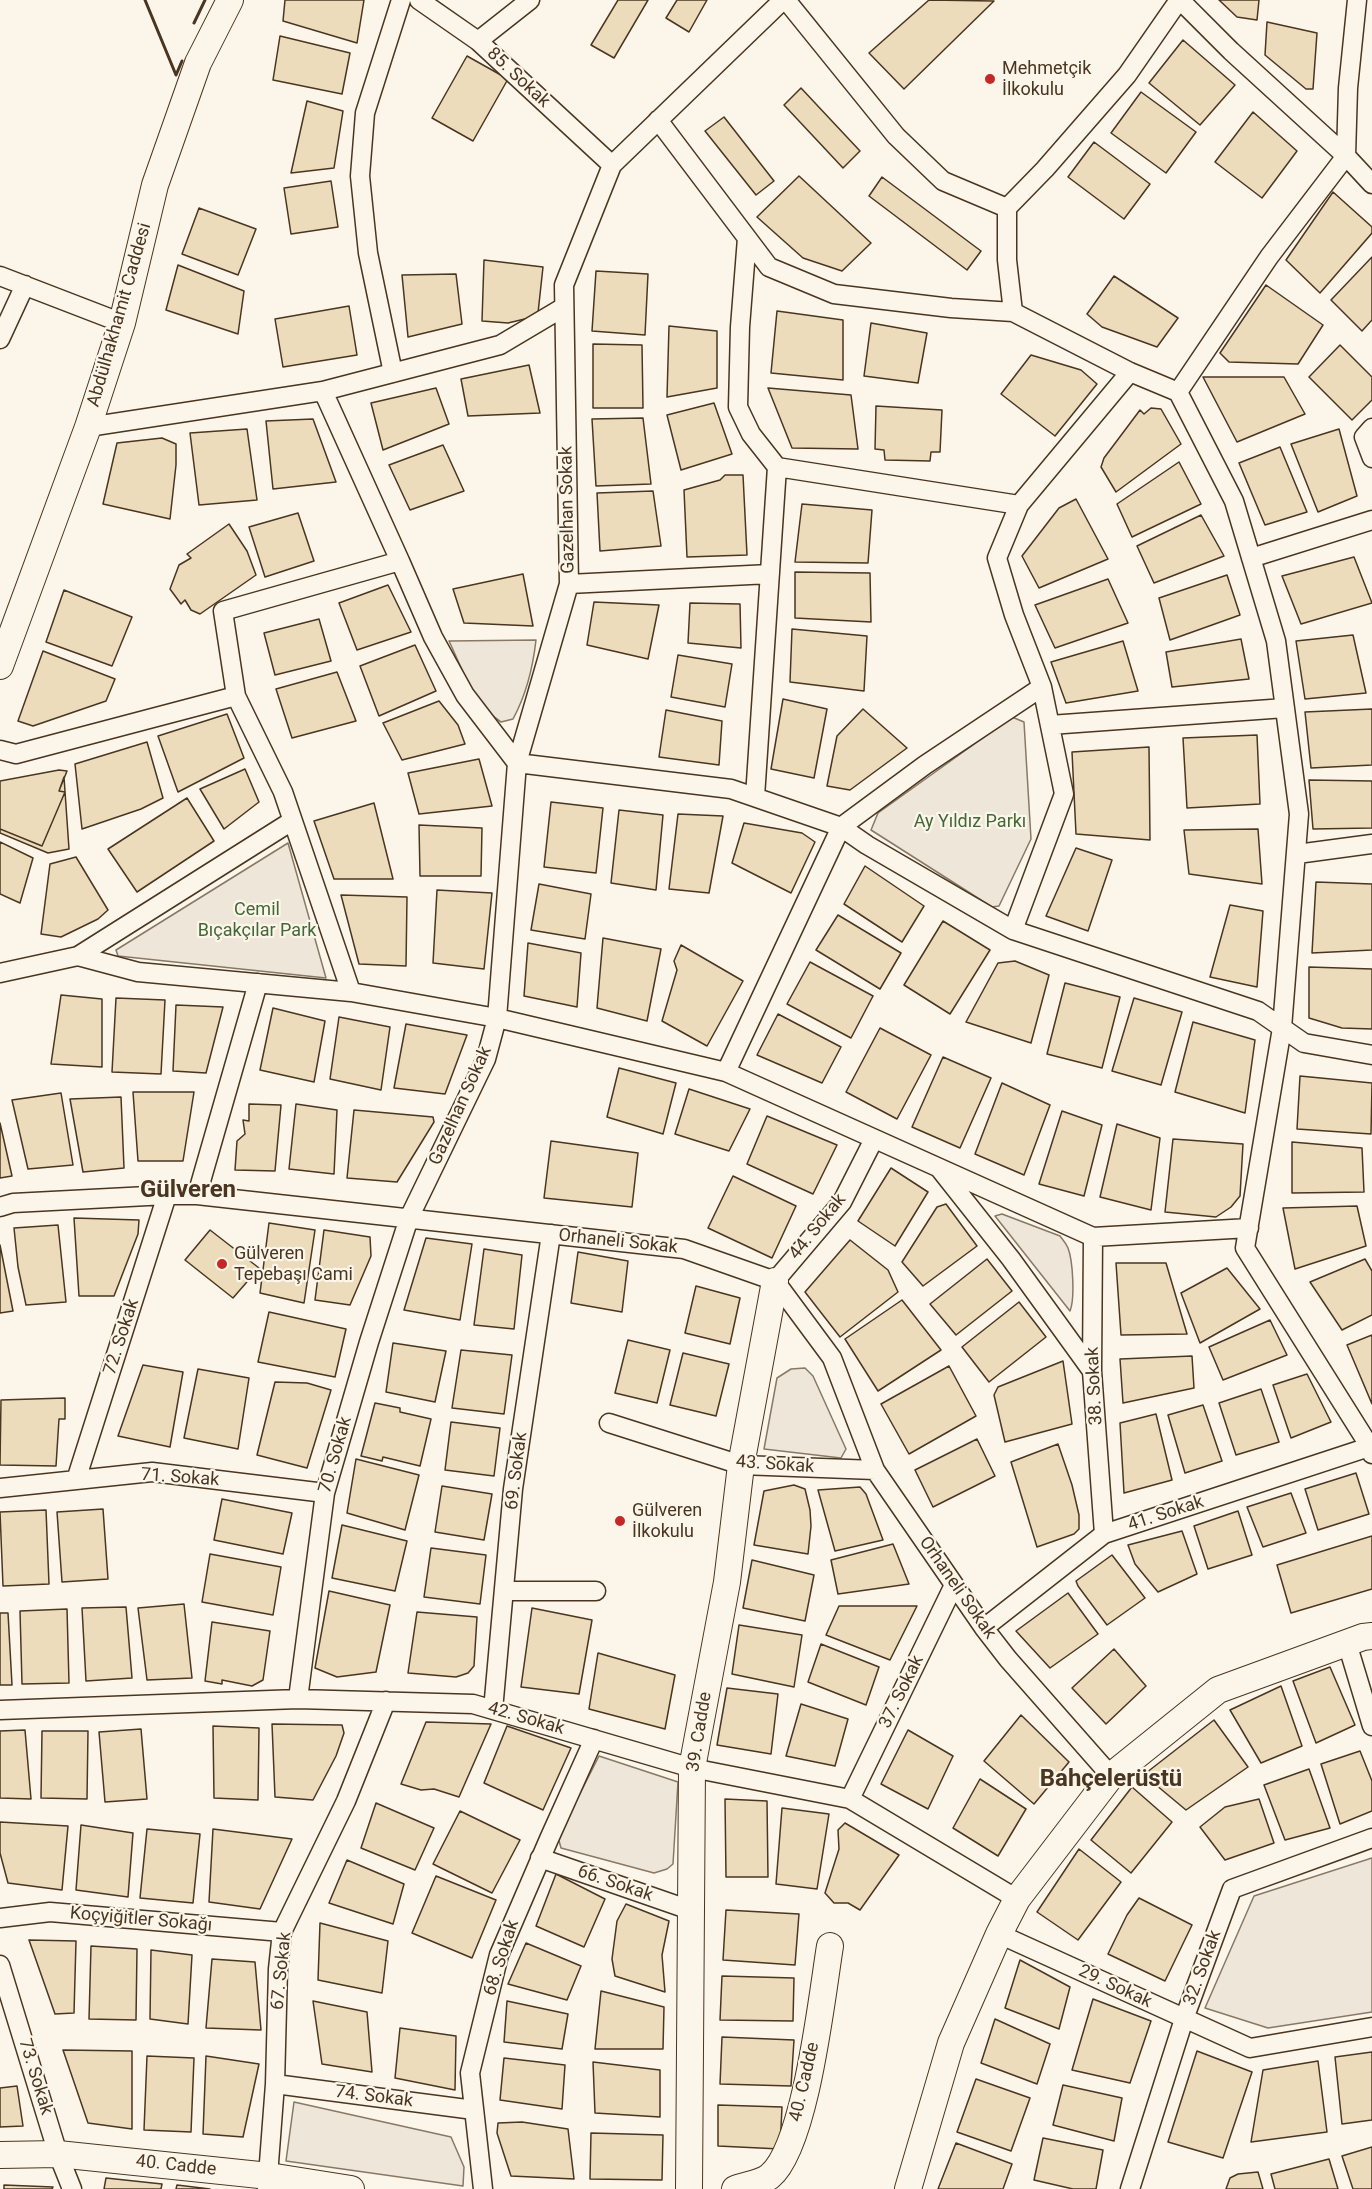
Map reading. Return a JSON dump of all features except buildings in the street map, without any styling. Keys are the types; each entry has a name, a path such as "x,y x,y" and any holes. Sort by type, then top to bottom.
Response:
{"street":[{"name":"Abdülhakhamit Caddesi","path":"0,666 88,427 122,323 155,185 198,63 230,0"},
{"path":"393,373 368,253 360,176 365,113 401,0"},
{"name":"85. Sokak","path":"419,0 478,41 612,165"},
{"path":"478,41 530,0"},
{"path":"785,0 896,136 943,180 1007,208"},
{"name":"Gazelhan Sokak","path":"409,1218 486,1059 497,1018 517,764 570,584 564,285 612,165 785,0"},
{"path":"1013,312 1007,261 1007,208 1045,169 1127,75 1180,0 1231,51 1346,156 1372,184"},
{"path":"1178,392 1269,257 1346,156 1348,88 1357,0"},
{"path":"658,120 769,267 834,294 951,308 1013,312 1130,372 1178,392 1234,501 1276,641 1299,814 1282,1028 1245,1248 1371,1449"},
{"path":"747,238 740,327 738,407 751,434 777,467 755,797"},
{"path":"0,276 122,323"},
{"path":"0,339 25,285"},
{"path":"88,427 323,391 500,345 564,307"},
{"path":"1013,930 1064,794 1042,687 1014,615 996,558 1019,505 1130,372"},
{"path":"323,391 433,637 465,695 517,764 731,789 755,797 841,827 867,845 1013,930 1258,1011 1304,1043 1372,1055"},
{"path":"1372,428 1364,437 1372,458"},
{"path":"777,467 1019,505"},
{"path":"1251,558 1372,520"},
{"path":"351,992 282,792 236,696 223,611 400,561"},
{"path":"570,584 770,574"},
{"path":"726,1072 841,827 925,765 1042,687"},
{"path":"0,750 16,754 236,696"},
{"path":"1050,725 1285,708"},
{"path":"0,973 78,956 292,821"},
{"path":"1297,854 1372,843"},
{"path":"78,956 138,972 351,992 497,1018 726,1072 1093,1237 1249,1228"},
{"path":"197,1195 258,983"},
{"name":"44. Sokak","path":"775,1281 842,1202 874,1139"},
{"path":"936,1165 1011,1259 1092,1371"},
{"name":"72. Sokak","path":"76,1480 167,1195"},
{"name":"Orhaneli Sokak","path":"0,1207 13,1203 197,1195 684,1249 775,1281 832,1358 875,1470 984,1628 1008,1659 1111,1776"},
{"name":"70. Sokak","path":"298,1699 325,1493 369,1342 409,1218"},
{"name":"69. Sokak","path":"492,1710 513,1489 551,1234"},
{"name":"38. Sokak","path":"1093,1237 1092,1371 1104,1534"},
{"name":"39. Cadde","path":"689,2189 692,1768 727,1582 741,1465 775,1281"},
{"name":"43. Sokak","path":"609,1423 741,1465 875,1470"},
{"name":"41. Sokak","path":"984,1628 1104,1534 1371,1449"},
{"name":"71. Sokak","path":"0,1488 152,1472 325,1493"},
{"name":"37. Sokak","path":"850,1799 954,1585"},
{"path":"504,1591 596,1591"},
{"path":"908,2189 951,2043 999,1934 1017,1899 1111,1776 1218,1690 1372,1636"},
{"path":"1347,1643 1372,1726"},
{"name":"42. Sokak","path":"0,1710 298,1699 473,1704 692,1768 850,1799 1017,1899"},
{"name":"67. Sokak","path":"268,2183 275,2084 278,1969 282,1932 346,1801 386,1701"},
{"name":"68. Sokak","path":"483,2189 470,2073 499,1955 594,1739"},
{"name":"32. Sokak","path":"1130,2189 1184,2019 1232,1889 1372,1838"},
{"name":"66. Sokak","path":"540,1858 690,1910"},
{"name":"Koçyiğitler Sokağı","path":"0,1918 50,1912 282,1932"},
{"name":"29. Sokak","path":"999,1934 1250,2048 1372,2027"},
{"name":"40. Cadde","path":"735,2189 769,2177 786,2153 809,2081 830,1946"},
{"name":"73. Sokak","path":"0,1965 58,2154 72,2189"},
{"name":"74. Sokak","path":"275,2084 474,2110"},
{"name":"40. Cadde","path":"0,2155 58,2154 268,2183 351,2189"}],"green space":[{"path":"536,640 531,671 522,700 513,719 501,722 491,715 476,696 449,641"},
{"name":"Ay Yıldız Parkı","path":"1012,717 1024,722 1031,839 999,906 992,907 871,830 878,813"},
{"name":"Cemil Bıçakçılar Park","path":"288,843 326,978 118,956 116,950"},
{"path":"1002,1214 1060,1236 1070,1254 1073,1289 1070,1311 995,1216"},
{"path":"805,1368 813,1376 846,1449 841,1458 764,1449 777,1378 791,1369"},
{"path":"599,1756 678,1782 673,1864 667,1869 654,1873 561,1848 558,1837"},
{"path":"1372,1858 1372,2012 1268,2028 1205,2008 1254,1896"},
{"path":"294,2102 451,2137 464,2167 463,2186 286,2161"}],"wall":[{"path":"145,0 176,75 182,61"},
{"path":"194,23 205,0"}],"place":[{"name":"Mehmetçik İlkokulu","path":"990,79"},
{"name":"Gülveren Tepebaşı Cami","path":"222,1264"},
{"name":"Gülveren İlkokulu","path":"620,1521"}],"district":[{"name":"Gülveren","path":"188,1191"},
{"name":"Bahçelerüstü","path":"1111,1780"}]}
